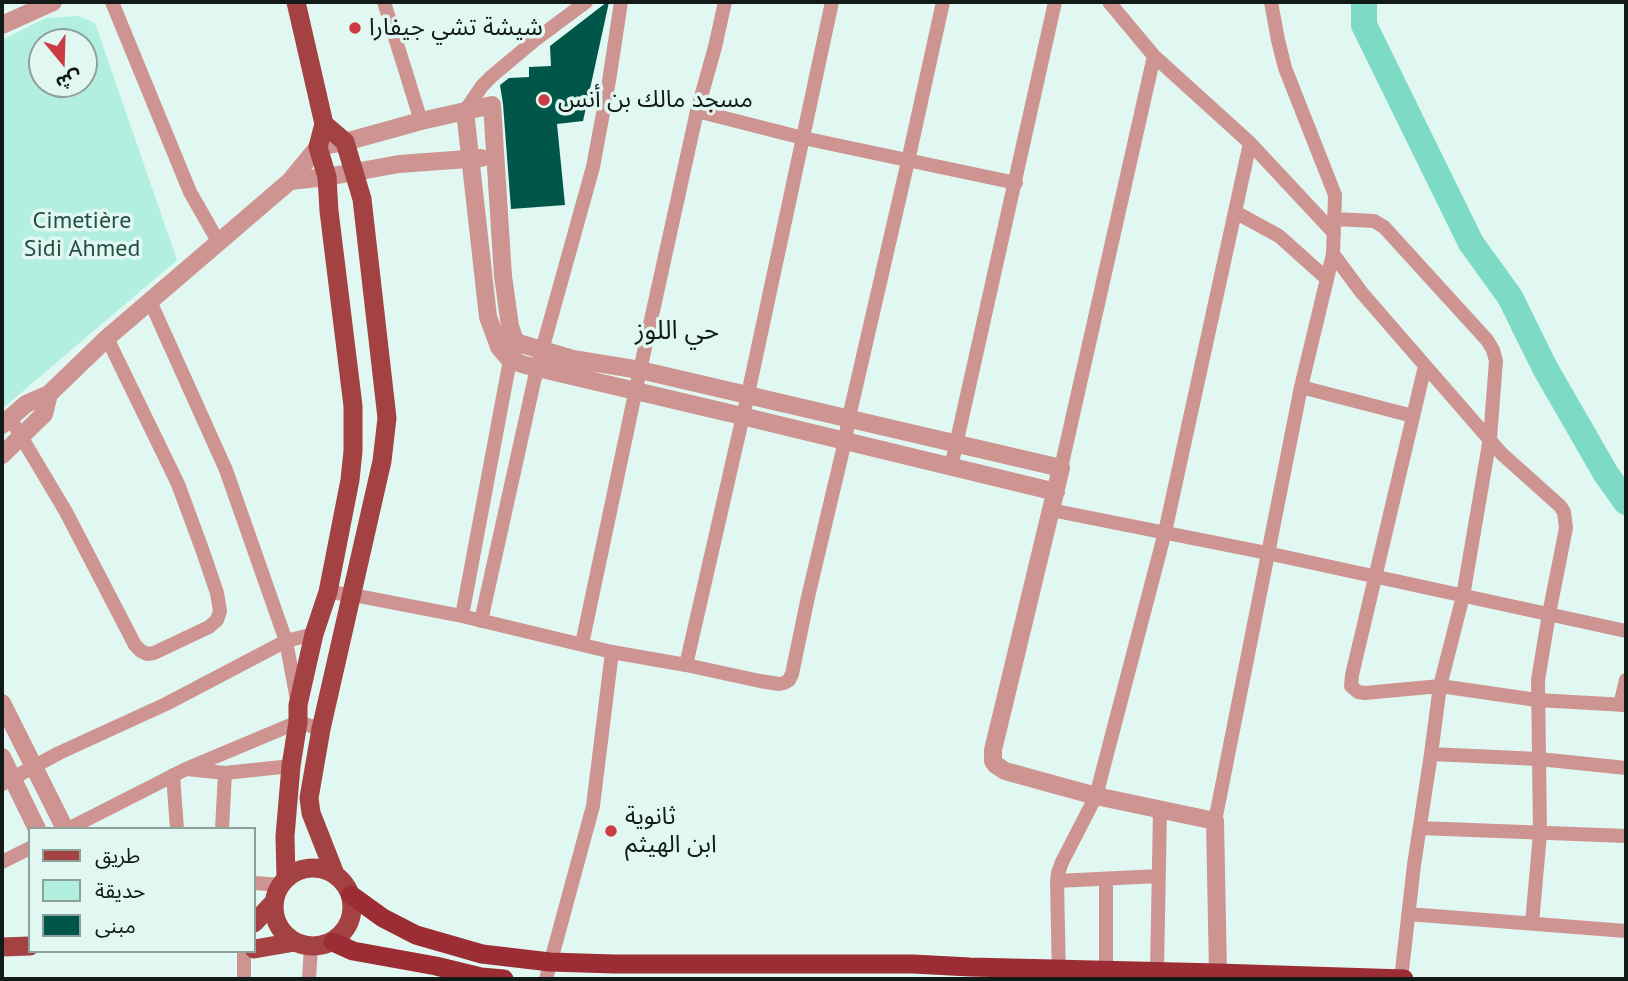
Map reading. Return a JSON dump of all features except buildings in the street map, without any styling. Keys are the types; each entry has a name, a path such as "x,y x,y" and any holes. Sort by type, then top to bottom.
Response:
{"highway":[{"path":"351,895 383,918 416,934 548,971 614,964 1059,974 1106,970 1402,979"},
{"path":"333,942 353,951 436,966 481,978 504,979"}],"main road":[{"path":"296,2 324,124 318,147 327,177 353,406 350,480 328,592 314,634 298,714 280,888 274,914 285,935 303,945"},
{"path":"256,949 321,946 333,942 344,933 351,921 353,908 348,887 335,874 315,824 309,798 320,729 382,461 387,418 362,199 345,142 324,124"},
{"path":"353,424 387,418"},
{"path":"256,920 280,888 306,868 317,868 335,874"},
{"path":"2,947 28,946"}],"street":[{"path":"2,24 51,2"},
{"path":"112,2 190,192 219,243"},
{"path":"384,2 421,121"},
{"path":"510,360 499,347 488,317 465,111 482,86 569,7 586,2"},
{"path":"481,621 540,359 593,167 621,2"},
{"path":"582,644 635,391 724,2"},
{"path":"686,665 748,394 832,2"},
{"path":"328,592 462,616 612,652 771,683 784,683 789,680 943,2"},
{"path":"951,467 1055,2"},
{"path":"1109,2 1154,57 1250,143 1334,226"},
{"path":"1218,973 1215,821 1301,387 1333,254 1335,195 1285,68 1270,2"},
{"path":"1154,57 1061,468 992,755 996,765 1005,771 1096,796 1215,821"},
{"path":"482,86 492,105 503,276 510,326 518,343 540,359"},
{"path":"107,338 178,484 217,593 220,611 217,620 209,626 147,654 135,645 66,512 21,437 6,421 26,404 49,394 107,338 290,181 318,147 492,105"},
{"path":"697,111 803,138 1016,183"},
{"path":"1059,974 1057,881 1062,862 1096,796 1165,532 1250,143"},
{"path":"290,181 399,164 495,157"},
{"path":"1235,212 1279,236 1327,279"},
{"path":"1334,226 1374,220 1384,227 1487,340 1496,361 1490,438 1463,596 1440,686 1419,828 1402,979"},
{"path":"1333,254 1362,293 1502,454 1564,512 1566,528 1538,680 1540,834 1532,923"},
{"path":"150,301 226,470 286,641 298,714 320,729"},
{"path":"462,616 510,360 518,343"},
{"path":"510,360 540,359 571,367 635,391 1055,492"},
{"path":"1425,366 1351,687 1364,693 1440,686 1537,699 1623,705 1626,680"},
{"path":"571,367 640,370 1061,468"},
{"path":"1301,387 1413,416"},
{"path":"2,455 44,414 49,394"},
{"path":"1051,510 1267,553 1626,631"},
{"path":"474,549 496,552"},
{"path":"7,782 59,753 166,704 286,641 314,634"},
{"path":"548,971 593,806 612,652"},
{"path":"2,703 65,827"},
{"path":"70,827 298,714"},
{"path":"1432,754 1626,768"},
{"path":"2,757 7,782 36,827"},
{"path":"179,772 225,773 291,766"},
{"path":"177,827 179,772"},
{"path":"222,827 225,773"},
{"path":"1157,971 1160,809"},
{"path":"1419,828 1626,836"},
{"path":"2,862 28,849"},
{"path":"1057,881 1159,876"},
{"path":"1106,878 1106,970"},
{"path":"256,883 280,888"},
{"path":"1408,914 1626,932"},
{"path":"303,945 309,979"},
{"path":"244,953 244,979"},
{"path":"481,978 482,954"}],"green space":[{"name":"Cimetière Sidi Ahmed","path":"79,16 95,23 97,28 28,28 28,98 98,98 98,32 177,260 2,409 2,40 46,18"}],"waterway":[{"path":"1364,2 1364,25 1471,243 1510,297 1545,368 1606,474 1626,502"}],"place":[{"name":"شيشة تشي جيفارا","path":"355,28"},
{"name":"مسجد مالك بن أنس","path":"544,100"},
{"name":"ثانوية ابن الهيثم","path":"611,831"}],"district":[{"name":"حي اللوز","path":"677,332"}]}
